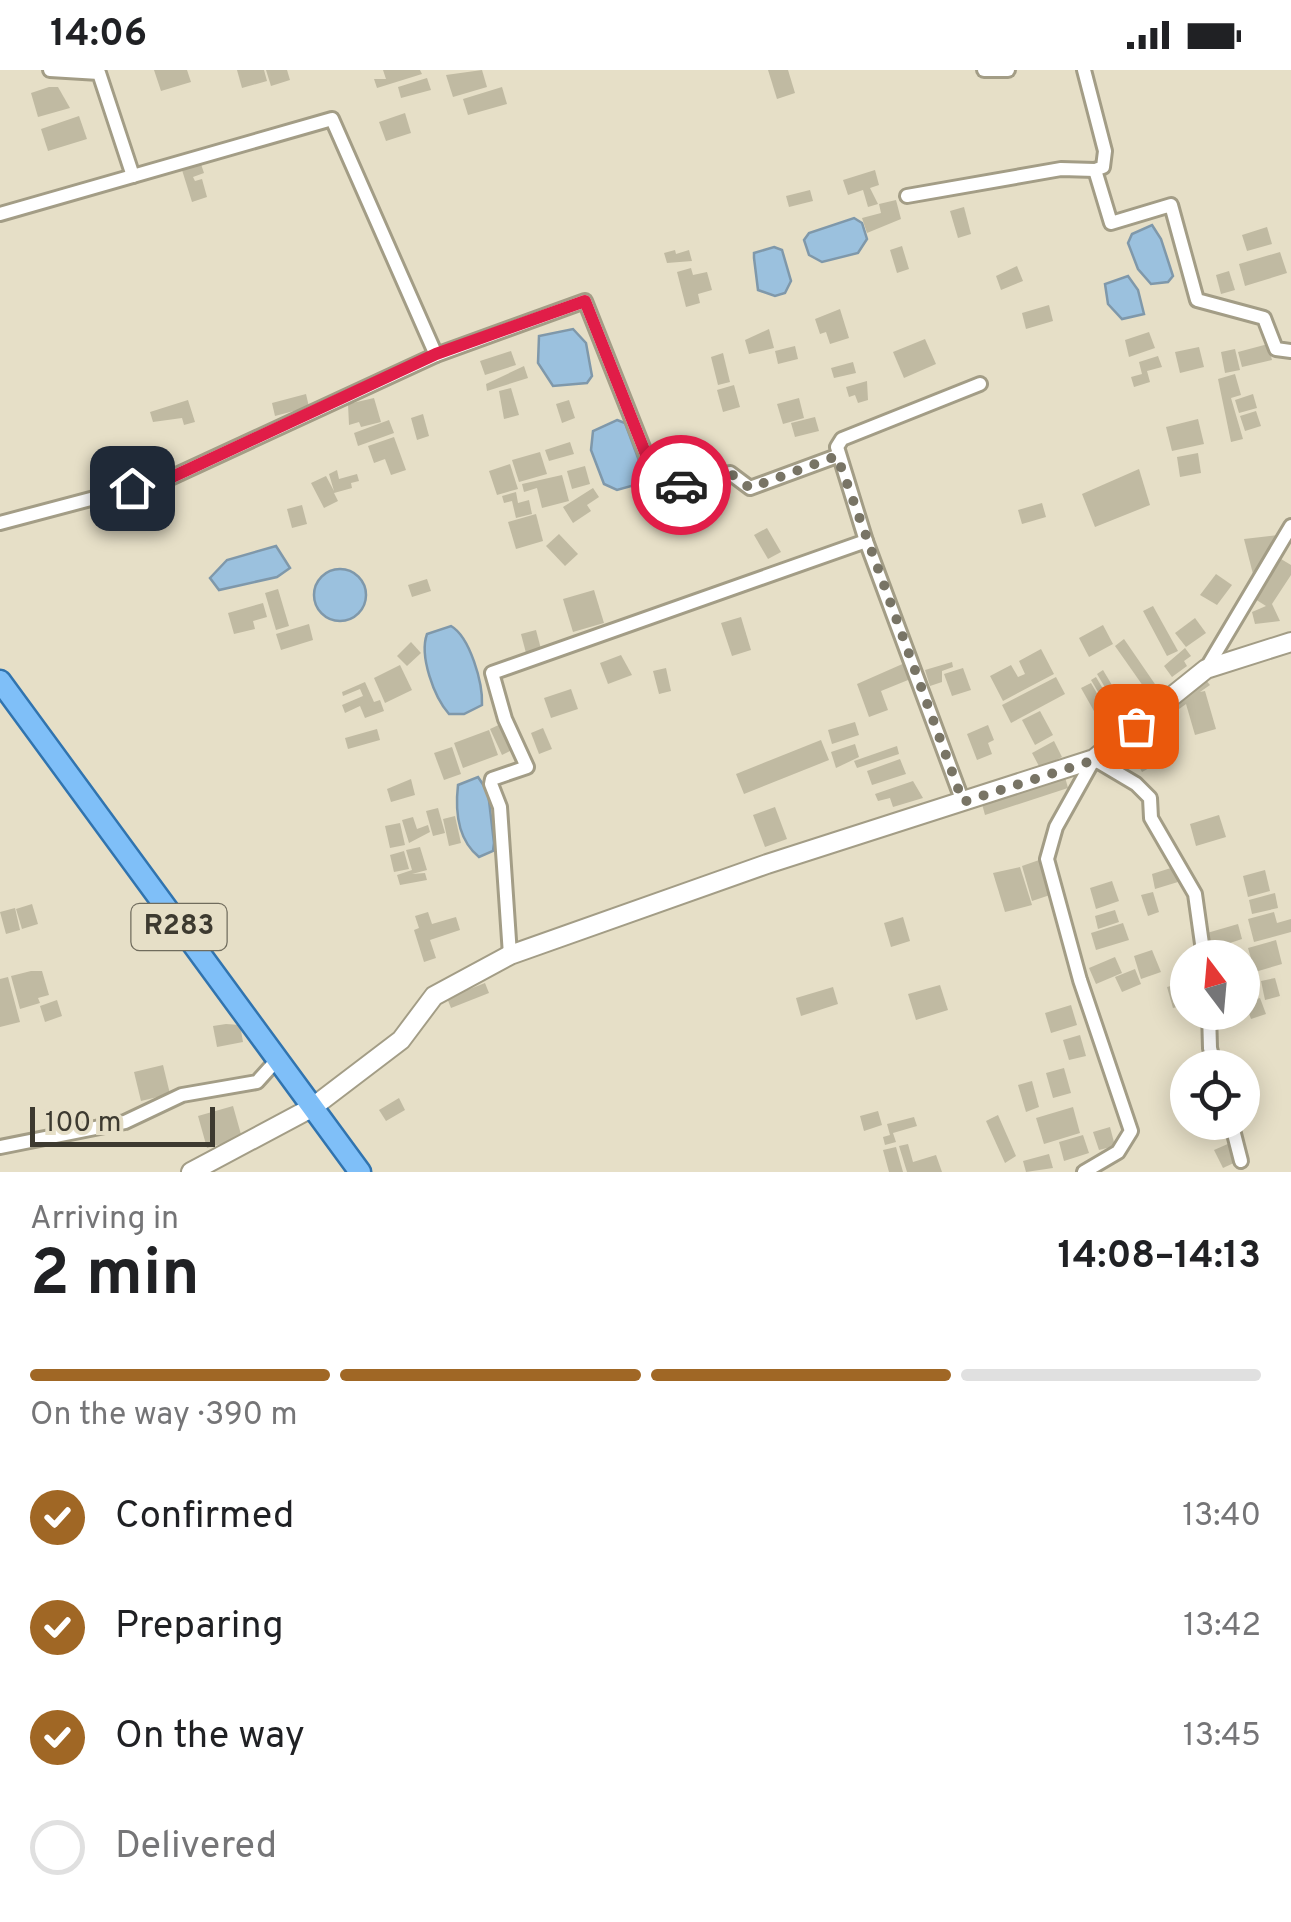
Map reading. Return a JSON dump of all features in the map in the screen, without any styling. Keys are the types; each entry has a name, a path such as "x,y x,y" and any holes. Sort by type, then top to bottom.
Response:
{"main road":[{"name":"R283","path":"0,681 275,1062 313,1106 360,1172"}],"street":[{"path":"50,70 100,72 133,176"},
{"path":"984,70 1008,70"},
{"path":"907,196 1061,169 1104,167 1104,150 1084,70"},
{"path":"0,214 332,119 436,354"},
{"path":"1095,170 1111,223 1171,205 1196,300 1264,318 1276,349 1291,350"},
{"path":"0,523 170,478 436,354 585,301 660,490 730,473 750,488 837,456"},
{"path":"963,802 837,456 842,439 924,410 980,384"},
{"path":"192,1172 313,1106 401,1040 434,996 510,955 766,864 1094,760 1206,669 1291,526"},
{"path":"510,955 500,807 491,784 492,779 527,767 505,719 492,672 866,541"},
{"path":"1206,669 1291,642"},
{"path":"1094,760 1136,784 1150,798 1151,818 1194,894 1201,940"},
{"path":"1084,1172 1118,1152 1131,1131 1080,980 1047,859 1056,827 1094,760"},
{"path":"0,1147 125,1122 182,1095 256,1082 275,1062"},
{"path":"1235,1140 1241,1161"}],"water":[{"path":"854,218 862,223 867,239 858,253 822,262 809,255 804,240 809,233"},
{"path":"1152,225 1173,276 1168,282 1151,284 1138,269 1128,243 1132,234"},
{"path":"774,247 782,250 791,281 785,293 775,296 758,290 754,258 754,253"},
{"path":"1128,276 1138,290 1144,314 1122,319 1108,304 1105,284"},
{"path":"573,329 586,343 592,376 587,383 553,386 538,363 539,336"},
{"path":"617,420 625,423 644,474 642,483 617,490 604,484 591,450 593,431"},
{"path":"276,546 290,568 277,577 219,590 210,578 227,560"},
{"path":"340,569 358,577 366,595 358,613 340,621 322,613 314,595 322,577"},
{"path":"451,626 469,650 480,685 482,705 464,714 449,714 443,707 426,664 427,634"},
{"path":"478,777 488,792 494,843 493,851 479,857 462,834 457,805 458,785"}],"building":[{"path":"154,70 187,70 191,82 161,91"},
{"path":"237,70 264,70 267,81 242,88"},
{"path":"266,70 287,70 290,80 271,86"},
{"path":"383,70 420,70 422,74 377,88 374,79 386,79"},
{"path":"482,70 487,87 453,97 446,75"},
{"path":"768,70 788,70 795,93 777,99"},
{"path":"427,78 431,90 401,98 398,87"},
{"path":"58,87 70,108 38,117 31,93"},
{"path":"502,87 507,104 468,115 463,99"},
{"path":"405,113 411,133 386,141 379,122"},
{"path":"79,116 87,139 48,151 41,129"},
{"path":"201,164 204,173 193,177 195,181 202,179 207,197 192,202 182,170"},
{"path":"875,170 879,185 870,188 878,204 868,207 863,190 848,195 843,180"},
{"path":"810,190 813,201 789,207 786,196"},
{"path":"896,200 901,219 867,233 862,218 881,213 879,204"},
{"path":"964,207 971,234 958,238 950,211"},
{"path":"1267,227 1272,244 1247,251 1242,235"},
{"path":"902,246 909,269 897,273 890,250"},
{"path":"675,250 676,254 689,250 692,261 667,263 664,253"},
{"path":"1280,252 1287,273 1245,286 1239,264"},
{"path":"1017,266 1023,281 1001,290 996,276"},
{"path":"691,268 693,275 707,272 712,290 698,294 700,303 686,307 677,272"},
{"path":"1229,271 1235,290 1221,294 1216,275"},
{"path":"1049,305 1053,321 1026,329 1022,313"},
{"path":"840,309 849,338 830,344 826,332 820,334 815,319"},
{"path":"769,329 774,348 749,354 745,340"},
{"path":"1149,332 1155,348 1129,357 1125,340"},
{"path":"925,339 936,364 904,378 893,352"},
{"path":"1268,344 1272,360 1242,367 1238,352"},
{"path":"795,346 798,359 778,364 775,351"},
{"path":"1199,347 1204,367 1180,373 1175,352"},
{"path":"1235,349 1240,370 1225,373 1221,352"},
{"path":"511,351 516,365 485,375 480,361"},
{"path":"723,353 730,382 718,385 711,357"},
{"path":"1158,356 1162,367 1147,371 1150,382 1134,387 1131,377 1142,374 1139,362"},
{"path":"853,362 856,373 834,378 831,368"},
{"path":"524,366 528,378 487,391 486,384"},
{"path":"1235,374 1241,395 1231,398 1243,439 1231,442 1218,379"},
{"path":"867,381 868,400 858,403 855,395 849,397 846,387"},
{"path":"734,385 740,407 723,412 717,390"},
{"path":"511,388 519,415 504,419 499,391"},
{"path":"306,394 309,407 275,416 272,403"},
{"path":"1253,394 1257,408 1239,413 1235,400"},
{"path":"374,398 381,422 361,427 359,422 349,425 348,404"},
{"path":"799,398 804,418 783,424 777,404"},
{"path":"188,400 195,422 184,425 182,418 153,422 150,412"},
{"path":"569,400 575,418 562,423 556,404"},
{"path":"1256,411 1261,426 1245,431 1240,416"},
{"path":"423,414 429,436 417,440 411,418"},
{"path":"815,417 819,431 795,437 791,423"},
{"path":"1198,419 1204,444 1172,451 1166,427"},
{"path":"389,420 394,433 358,446 354,433"},
{"path":"394,437 406,470 391,475 385,459 374,463 368,446"},
{"path":"570,442 574,454 549,461 545,450"},
{"path":"540,452 547,474 519,482 512,460"},
{"path":"1198,453 1201,473 1180,477 1177,457"},
{"path":"510,464 518,489 497,495 489,471"},
{"path":"585,466 590,484 572,489 567,471"},
{"path":"1139,469 1150,505 1095,527 1082,494"},
{"path":"337,470 339,479 357,474 359,481 351,483 352,488 334,493 338,501 324,508 311,483 326,476 334,491 329,474"},
{"path":"118,472 121,482 93,490 91,479"},
{"path":"562,475 569,501 542,508 537,488 524,492 522,484"},
{"path":"593,488 599,497 587,505 591,511 573,523 563,507"},
{"path":"516,492 518,503 529,500 532,514 516,518 512,501 504,503 502,496"},
{"path":"1042,503 1046,517 1022,524 1018,510"},
{"path":"302,505 307,524 292,528 287,509"},
{"path":"536,514 543,541 516,549 508,522"},
{"path":"767,528 781,552 768,559 754,535"},
{"path":"559,534 578,554 565,566 546,546"},
{"path":"1278,535 1253,574 1244,539"},
{"path":"1281,559 1291,565 1291,575 1272,604 1280,621 1255,624 1252,612 1266,606 1255,599"},
{"path":"1216,574 1232,585 1217,605 1200,595"},
{"path":"427,579 431,591 412,597 408,585"},
{"path":"278,589 289,626 276,630 265,593"},
{"path":"594,590 604,623 573,632 563,599"},
{"path":"263,603 267,617 253,621 255,629 234,634 228,613"},
{"path":"1153,606 1178,651 1167,656 1143,611"},
{"path":"741,617 751,650 732,656 721,623"},
{"path":"1195,618 1206,633 1186,647 1175,633"},
{"path":"309,624 313,640 281,650 276,634"},
{"path":"1103,625 1113,644 1089,657 1079,638"},
{"path":"536,630 541,649 526,653 521,634"},
{"path":"1124,639 1157,687 1148,693 1115,646"},
{"path":"411,642 421,653 407,666 397,656"},
{"path":"1185,648 1191,656 1184,661 1187,666 1172,677 1164,666"},
{"path":"1041,649 1054,674 1003,701 990,676 1011,665 1018,677 1025,674 1019,661"},
{"path":"621,655 632,675 608,684 600,663"},
{"path":"907,662 913,678 881,691 888,710 869,717 857,684"},
{"path":"952,662 953,667 942,671 942,682 930,686 925,670"},
{"path":"400,665 412,690 385,703 374,678"},
{"path":"666,668 671,691 659,694 653,671"},
{"path":"963,668 971,690 952,696 944,674"},
{"path":"1103,670 1128,712 1122,716 1097,674"},
{"path":"1056,677 1065,694 1011,723 1002,705"},
{"path":"1096,677 1122,721 1117,724 1091,680"},
{"path":"1205,679 1210,685 1200,692 1205,691 1216,729 1195,735 1186,704 1164,720 1160,714"},
{"path":"365,682 374,702 380,700 384,711 365,718 360,706 345,713 342,705 363,696 360,689 343,696 342,692"},
{"path":"1091,683 1118,730 1108,736 1081,688"},
{"path":"571,689 578,709 551,718 544,698"},
{"path":"1040,711 1053,735 1035,745 1022,720"},
{"path":"505,722 516,748 502,755 490,729"},
{"path":"855,722 859,735 832,744 828,730"},
{"path":"988,725 994,740 988,743 992,754 977,760 967,734"},
{"path":"543,728 552,749 539,754 531,733"},
{"path":"377,729 380,740 348,749 345,738"},
{"path":"489,730 498,755 463,768 454,743"},
{"path":"1149,732 1164,760 1142,772 1126,744"},
{"path":"821,740 829,760 744,794 736,774"},
{"path":"1054,741 1062,757 1040,768 1032,753"},
{"path":"855,744 859,757 836,768 831,752"},
{"path":"897,746 899,754 857,768 854,761"},
{"path":"452,747 461,774 444,780 434,753"},
{"path":"900,759 906,774 872,785 867,771"},
{"path":"1065,777 1068,788 985,815 982,804"},
{"path":"411,779 415,795 391,802 387,789"},
{"path":"913,781 923,798 893,807 890,798 878,801 875,794"},
{"path":"775,807 787,839 765,847 753,815"},
{"path":"438,808 445,833 433,836 426,811"},
{"path":"1219,815 1226,837 1196,846 1190,824"},
{"path":"455,816 461,843 449,846 443,819"},
{"path":"413,817 417,829 428,825 430,832 409,843 402,820"},
{"path":"400,823 405,845 390,848 385,826"},
{"path":"420,847 427,870 412,874 425,873 427,880 400,885 397,875 412,870 406,850"},
{"path":"404,851 409,869 394,872 390,855"},
{"path":"1042,859 1053,894 1032,901 1022,866"},
{"path":"1020,867 1032,905 1005,912 993,873"},
{"path":"1174,867 1178,882 1155,889 1152,874"},
{"path":"1265,870 1270,891 1248,897 1243,876"},
{"path":"1112,881 1119,901 1096,909 1090,888"},
{"path":"1153,892 1159,912 1148,916 1141,895"},
{"path":"1275,893 1278,908 1252,914 1249,900"},
{"path":"32,904 38,924 22,929 16,909"},
{"path":"15,908 20,930 6,934 0,912"},
{"path":"1115,910 1119,922 1098,929 1095,916"},
{"path":"428,912 432,924 456,917 460,930 430,940 436,958 424,962 414,930 419,928 415,916"},
{"path":"1274,912 1277,923 1291,919 1291,932 1253,940 1248,919"},
{"path":"903,917 910,941 891,947 884,923"},
{"path":"1123,923 1129,940 1096,950 1091,933"},
{"path":"1238,924 1242,939 1209,940 1207,933"},
{"path":"1276,940 1282,964 1260,971 1260,945"},
{"path":"1152,950 1161,972 1141,979 1134,956"},
{"path":"1115,957 1122,973 1096,984 1089,968"},
{"path":"1135,969 1141,984 1122,992 1115,977"},
{"path":"42,971 49,995 38,998 40,1003 20,1009 11,976"},
{"path":"8,977 20,1022 0,1027 0,979"},
{"path":"1275,978 1280,996 1265,1000 1261,981"},
{"path":"485,983 489,993 451,1008 447,998"},
{"path":"940,985 948,1010 916,1020 908,994"},
{"path":"833,987 838,1004 801,1016 796,998"},
{"path":"57,1000 62,1016 45,1022 40,1006"},
{"path":"1071,1005 1077,1025 1051,1033 1045,1013"},
{"path":"240,1025 243,1042 217,1047 213,1026"},
{"path":"1080,1035 1086,1056 1069,1060 1063,1040"},
{"path":"163,1065 170,1094 141,1101 134,1072"},
{"path":"1064,1068 1071,1093 1053,1098 1046,1073"},
{"path":"1032,1081 1039,1107 1026,1112 1018,1085"},
{"path":"399,1098 405,1110 386,1121 379,1110"},
{"path":"233,1106 242,1138 207,1148 198,1116"},
{"path":"1073,1107 1080,1133 1044,1144 1036,1118"},
{"path":"878,1111 882,1125 864,1131 860,1116"},
{"path":"998,1115 1016,1156 1005,1163 986,1121"},
{"path":"914,1117 917,1126 893,1133 896,1142 885,1145 883,1137 890,1135 887,1124"},
{"path":"1110,1127 1115,1146 1099,1150 1093,1132"},
{"path":"1083,1135 1089,1153 1064,1161 1059,1142"},
{"path":"1230,1143 1238,1161 1223,1168 1214,1150"},
{"path":"908,1144 913,1162 936,1155 942,1172 907,1172 899,1146"},
{"path":"896,1147 903,1172 889,1172 883,1150"},
{"path":"1049,1154 1053,1168 1026,1172 1023,1161"}],"way so far":[{"path":"681,485 730,473 750,488 837,456 963,802 1094,760 1136,726"}],"route":[{"path":"132,488 170,478 436,354 585,301 660,490 681,485"}]}
